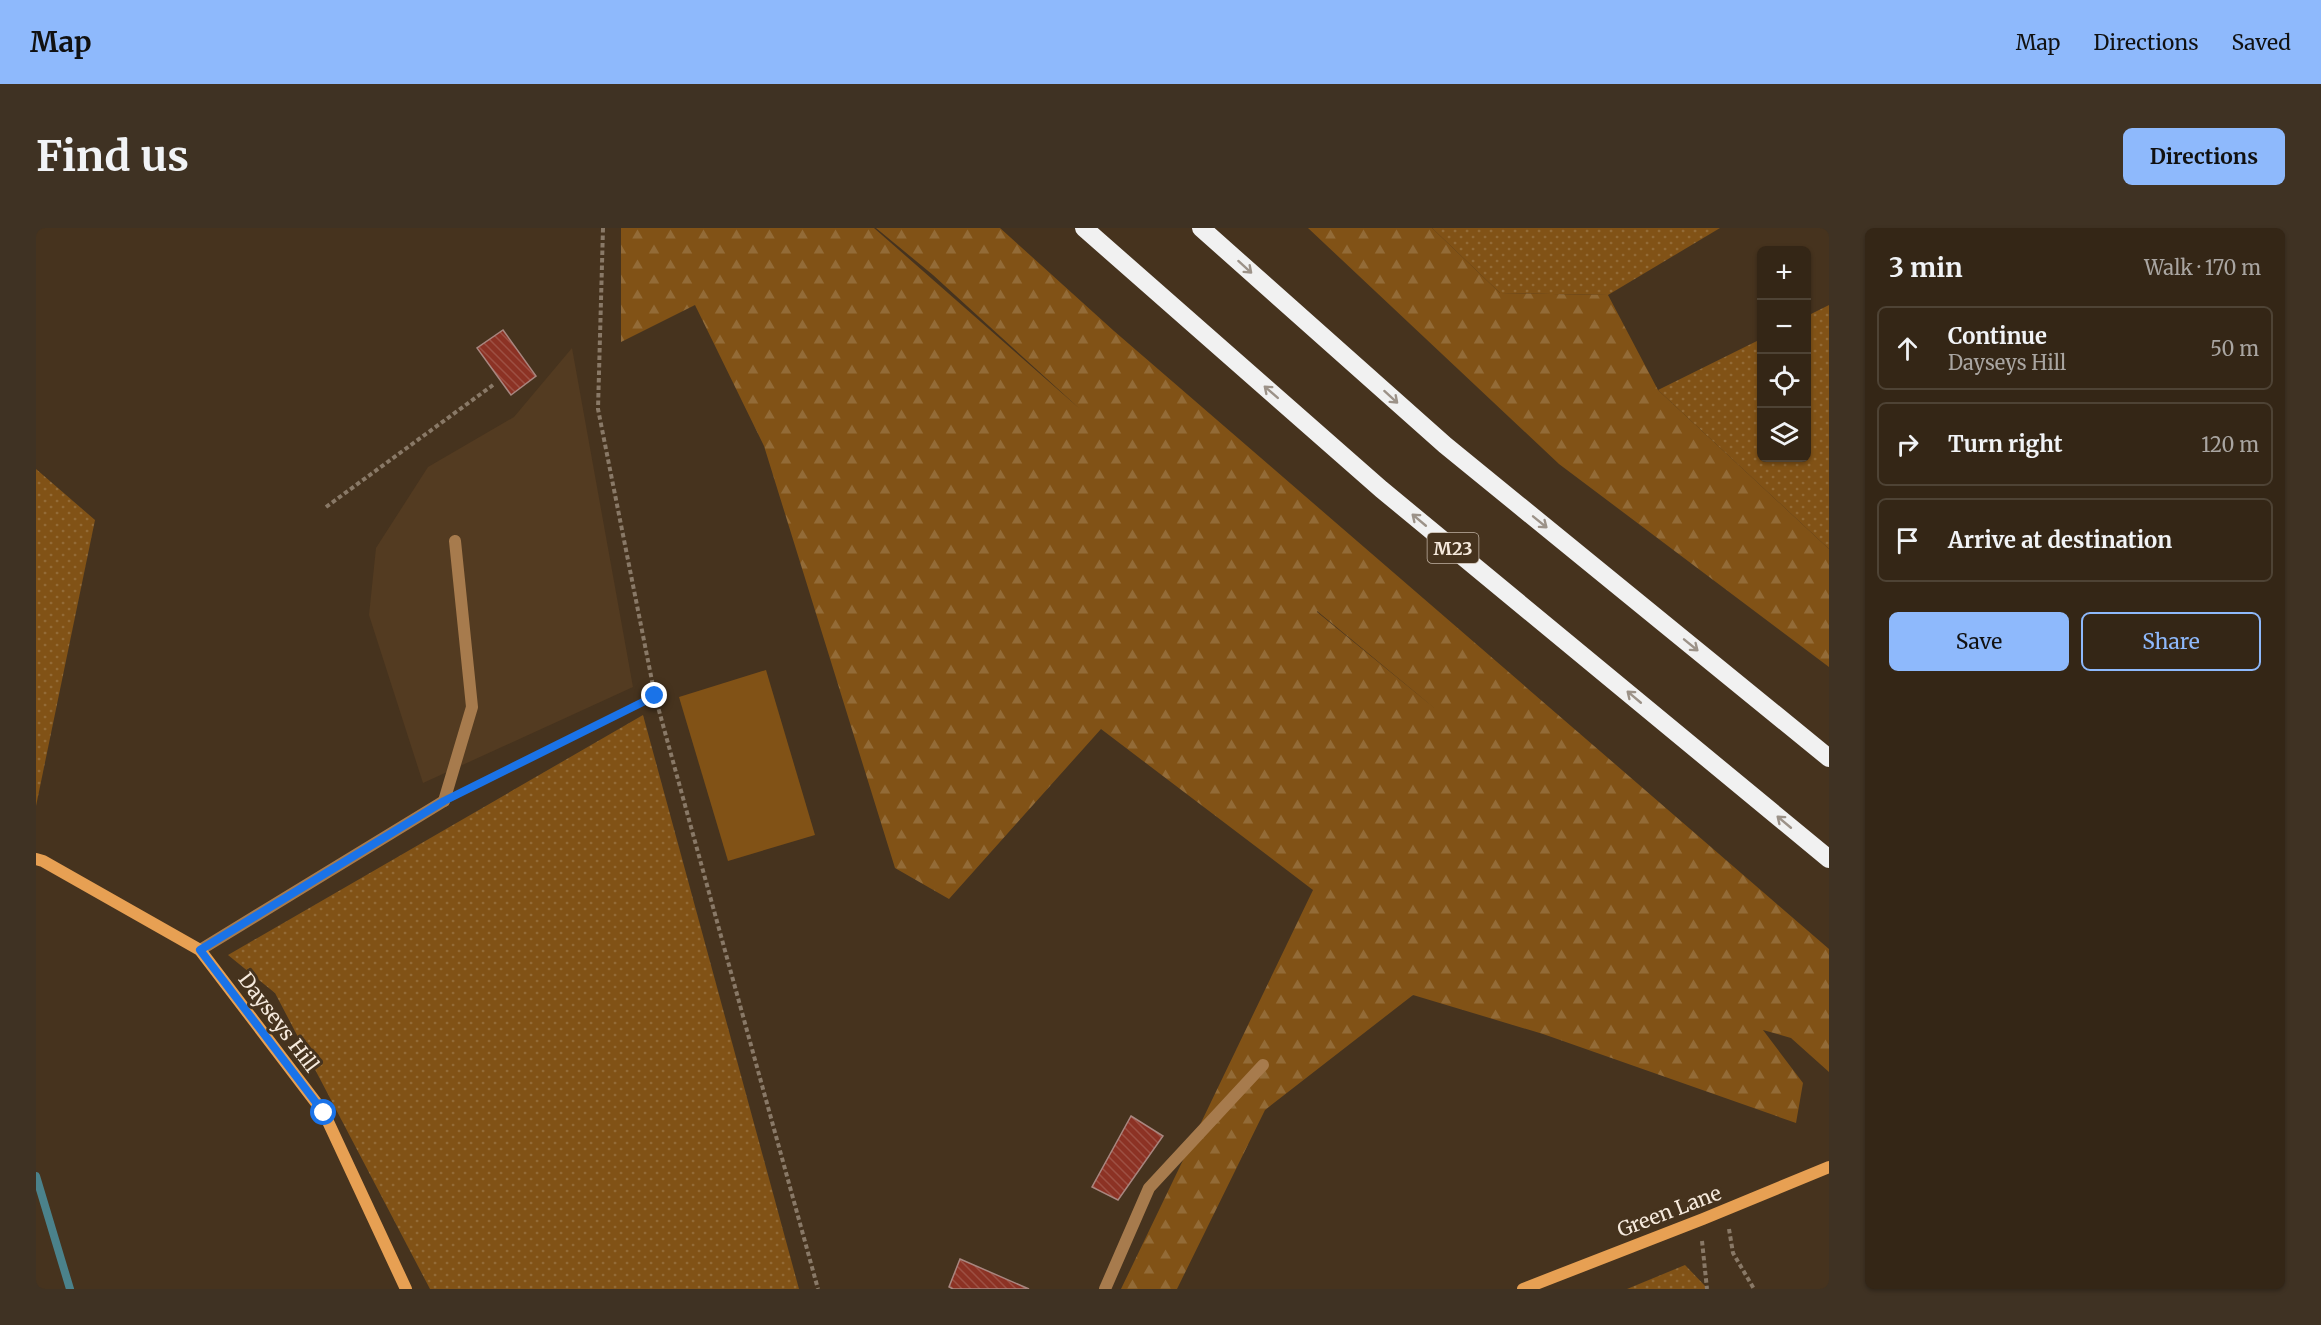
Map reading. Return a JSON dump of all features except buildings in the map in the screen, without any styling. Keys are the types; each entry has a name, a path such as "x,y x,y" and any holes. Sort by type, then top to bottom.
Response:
{"highway":[{"name":"M23","path":"1084,228 1381,489 1829,859"},
{"path":"1201,228 1445,446 1829,758"}],"street":[{"path":"200,950 444,801 472,707 455,541"},
{"name":"Dayseys Hill","path":"36,860 43,861 200,950 324,1113 406,1289"},
{"path":"1105,1289 1149,1188 1263,1065"},
{"name":"Green Lane","path":"1523,1289 1829,1167"}],"path":[{"path":"603,228 598,409 655,696 818,1289"},
{"path":"326,507 493,385"},
{"path":"444,801 655,696"},
{"path":"1726,1210 1733,1253 1754,1289"},
{"path":"1703,1219 1702,1239 1707,1289"}],"shaded area":[{"path":"572,348 633,687 423,783 369,615 376,548 428,467 514,417"}],"green space":[{"path":"621,228 874,228 1080,409 933,275 876,228 1000,228 1114,331 1829,949 1829,1072 1791,1038 1763,1030 1803,1083 1796,1123 1543,1034 1413,995 1265,1110 1177,1289 1121,1289 1313,890 1101,729 949,899 895,868 764,446 695,305 621,342","holes":["1317,611 1438,711 1317,612"]},
{"path":"1308,228 1432,228 1500,293 1608,295 1658,390 1829,549 1829,667 1559,464"},
{"path":"1432,228 1720,228 1608,295 1500,293"},
{"path":"1829,305 1829,549 1658,390 1757,341 1757,462 1811,462 1811,314"},
{"path":"36,469 95,520 36,806"},
{"path":"766,670 815,835 728,861 679,697"},
{"path":"643,715 799,1289 430,1289 275,993 228,955"},
{"path":"1685,1265 1708,1289 1627,1289"}],"waterway":[{"path":"36,1176 70,1289"}],"route":[{"path":"324,1113 200,950 444,801 655,696"}]}
